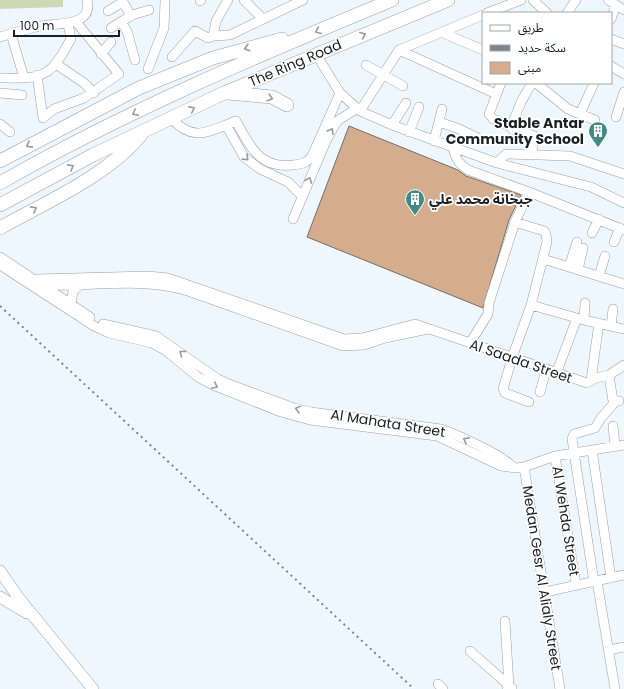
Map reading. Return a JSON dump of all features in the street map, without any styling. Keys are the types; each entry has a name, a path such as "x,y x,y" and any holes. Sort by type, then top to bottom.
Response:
{"highway":[{"name":"The Ring Road","path":"0,183 84,138 251,58 392,0"},
{"name":"The Ring Road","path":"0,206 93,155 172,119 224,93 448,0"},
{"name":"The Ring Road","path":"0,161 75,120 139,88 192,66 276,40 299,39"},
{"path":"224,93 272,97 287,105"},
{"name":"The Ring Road","path":"0,228 101,170 124,153 145,130"}],"main road":[{"path":"0,570 0,581"},
{"path":"0,570 18,597 93,689"},
{"path":"0,597 39,622"}],"street":[{"path":"148,69 164,28 164,0"},
{"path":"213,36 216,21 228,0"},
{"path":"244,0 262,18"},
{"path":"492,12 522,0"},
{"path":"533,0 547,12"},
{"path":"568,12 576,0"},
{"path":"608,0 620,8 612,17"},
{"path":"0,37 40,26 72,23 86,13 89,1"},
{"path":"108,11 122,1 131,16"},
{"path":"172,57 195,31 208,38 213,36 230,35 299,1"},
{"path":"111,28 131,16 149,10"},
{"path":"293,219 326,141 337,121 359,110 399,50 482,16"},
{"path":"121,22 127,31 135,60"},
{"path":"37,75 43,118 54,109 84,98 119,74 72,23"},
{"path":"0,78 24,78 49,71 56,64 71,39 72,23"},
{"path":"443,33 482,50"},
{"path":"11,34 24,78"},
{"path":"612,39 624,44"},
{"path":"101,54 111,42"},
{"path":"399,50 496,94"},
{"path":"316,54 340,93 359,110 410,132 497,163 591,187 624,203"},
{"path":"56,64 84,83 94,92"},
{"path":"366,65 403,86"},
{"path":"612,67 624,74"},
{"path":"501,84 490,111 490,118 511,127 513,130 533,135 534,140 531,154"},
{"path":"511,127 521,102 531,84"},
{"path":"537,84 568,109 595,120"},
{"path":"580,114 590,84"},
{"path":"616,117 624,92"},
{"path":"0,93 22,95"},
{"path":"172,119 183,130 193,133 204,133 236,121 254,152 269,162 280,166 302,164 308,161 340,93"},
{"path":"392,125 406,103"},
{"path":"410,132 419,107"},
{"path":"434,140 442,109"},
{"path":"439,122 474,136 463,151"},
{"path":"0,124 10,132"},
{"path":"226,125 244,157 260,169 277,175 288,182 302,196"},
{"path":"453,147 458,161 468,170 529,192 622,229 614,242"},
{"path":"497,163 506,154 570,156 624,174"},
{"path":"277,175 280,166"},
{"path":"470,343 488,314 489,303 515,222 529,192"},
{"path":"592,233 599,219"},
{"path":"515,222 540,229 546,234 547,242 531,306 512,358 503,391 529,402"},
{"path":"573,268 580,245"},
{"name":"Al Mahata Street","path":"0,256 94,326 109,332 152,343 165,350 205,381 281,412 310,420 437,436 501,466 512,466"},
{"path":"599,276 605,256"},
{"path":"543,259 599,276 623,281"},
{"name":"Al Mahata Street","path":"0,265 36,283 103,324 156,336 218,379 270,400 311,412 441,429 504,460 512,466"},
{"path":"36,283 158,277 178,281 338,338 356,339 429,328"},
{"path":"36,283 80,285 138,282 173,287 343,346 357,346 384,335"},
{"path":"71,304 72,294 80,285"},
{"path":"556,374 585,304"},
{"path":"531,306 580,319 624,328"},
{"path":"611,326 612,309"},
{"path":"591,380 599,323"},
{"name":"Al Saada Street","path":"384,335 415,324 556,374 587,383 591,380 609,375 624,365"},
{"path":"540,392 546,370"},
{"path":"609,375 617,401 601,418 595,428 572,436 573,453 615,689"},
{"path":"512,466 524,467 555,456 619,446 613,426"},
{"path":"592,450 612,578"},
{"name":"Al Wehda Street","path":"555,456 576,585"},
{"name":"Medan Gesr Al Alialy Street","path":"524,467 560,689"},
{"path":"545,592 624,575"},
{"path":"505,621 510,688"},
{"path":"609,650 624,647"},
{"path":"470,651 510,688"}],"green space":[{"path":"0,0 63,0 63,7 0,9"}],"building":[{"name":"جبخانة محمد علي","path":"349,126 458,170 466,176 521,195 509,220 483,308 307,237"}],"railway":[{"path":"0,306 414,689"}],"place":[{"name":"Stable Antar Community School","path":"598,148"},
{"name":"جبخانة محمد علي","path":"415,216"}]}
